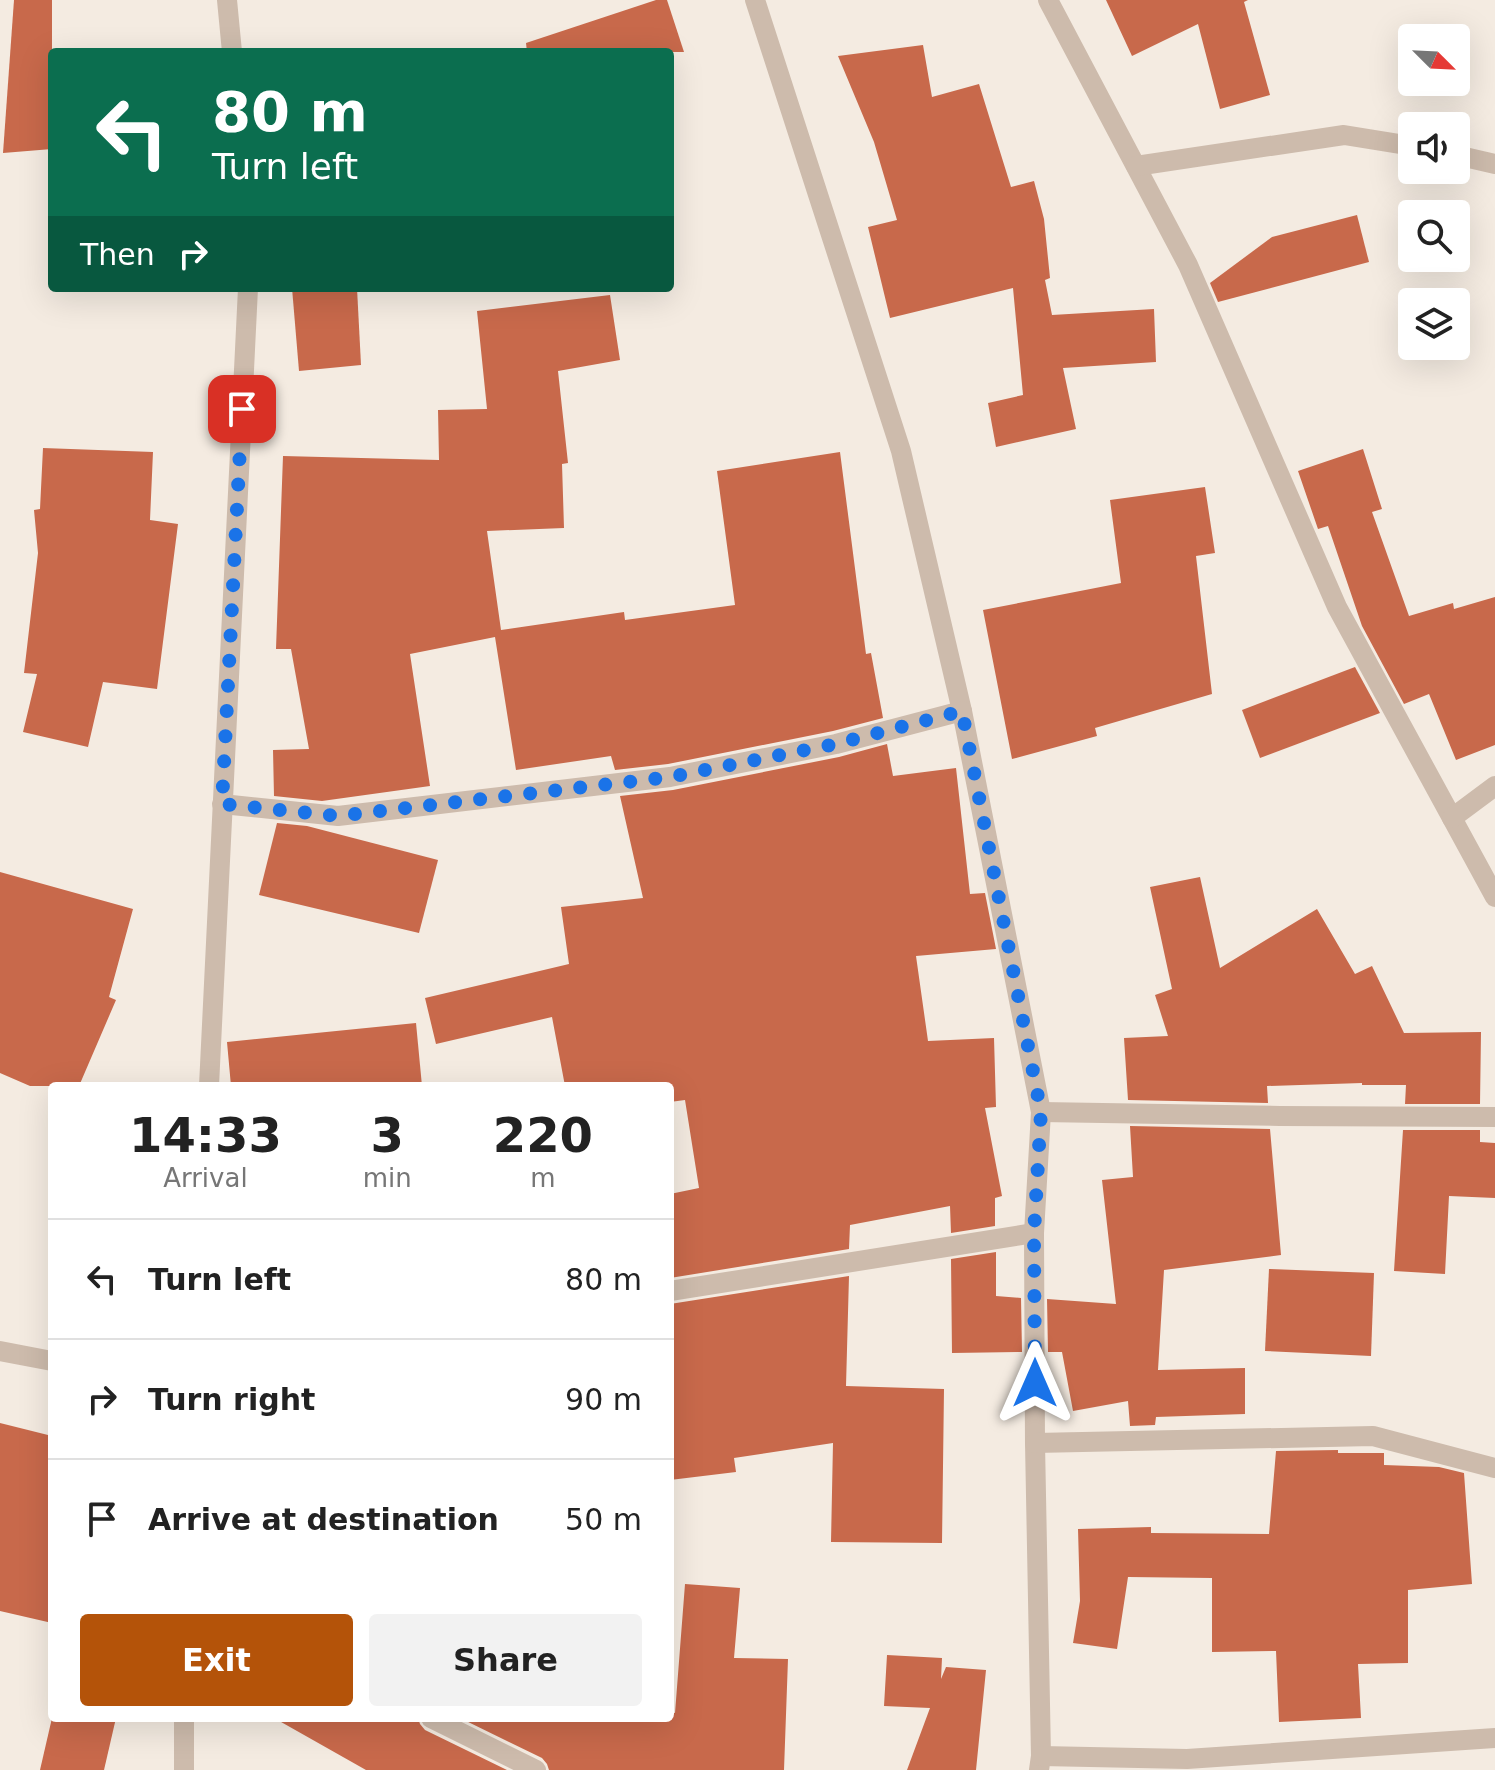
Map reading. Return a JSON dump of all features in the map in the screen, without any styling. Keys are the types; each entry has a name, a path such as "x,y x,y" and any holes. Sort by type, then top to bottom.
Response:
{"street":[{"path":"227,0 232,48"},
{"path":"755,0 901,451 962,711 1041,1112 1034,1233 1040,1763 1187,1759 1495,1738"},
{"path":"1048,0 1188,265 1337,607 1495,897"},
{"path":"1136,166 1344,135 1398,144"},
{"path":"1470,158 1495,164"},
{"path":"209,1082 248,292"},
{"path":"222,804 338,816 654,779 836,744 962,711"},
{"path":"1452,818 1495,786"},
{"path":"1041,1112 1495,1117"},
{"path":"674,1290 1034,1233"},
{"path":"0,1351 48,1360"},
{"path":"1035,1443 1373,1436 1495,1468"},
{"path":"184,1722 184,1770"},
{"path":"439,1722 536,1770"}],"building":[{"path":"14,0 52,0 52,48 48,48 48,149 3,153"},
{"path":"656,0 667,0 684,52 674,52 674,48 527,48 526,43"},
{"path":"1106,0 1248,0 1244,2 1270,95 1220,109 1198,24 1132,56"},
{"path":"923,45 932,97 979,84 1011,187 1034,181 1044,219 1050,278 1045,280 1052,315 1154,309 1156,362 1063,368 1076,429 996,447 988,403 1023,395 1013,288 890,318 868,227 897,220 874,142 838,56"},
{"path":"1357,215 1369,262 1218,302 1210,283 1272,237"},
{"path":"292,292 357,292 361,365 299,371"},
{"path":"610,295 620,360 558,371 568,463 562,464 564,528 487,531 501,630 624,612 625,620 735,605 717,471 840,452 866,654 871,653 883,718 668,764 615,770 611,756 516,770 495,637 410,654 430,786 322,801 274,796 273,750 309,749 291,649 276,649 283,456 439,460 438,410 487,409 477,311"},
{"path":"43,448 153,452 150,520 178,524 157,689 103,682 88,747 23,732 37,674 24,673 38,553 34,510 40,509"},
{"path":"1363,449 1382,509 1372,512 1409,616 1453,603 1454,609 1495,597 1495,745 1456,760 1429,694 1404,704 1362,626 1328,526 1318,529 1298,471"},
{"path":"1205,487 1215,553 1196,556 1212,694 1095,728 1097,736 1012,759 983,610 1121,583 1110,500"},
{"path":"1355,667 1380,713 1260,758 1242,710"},
{"path":"887,744 893,776 956,768 970,894 985,893 996,949 916,956 928,1041 994,1038 996,1107 985,1108 1002,1196 995,1198 995,1226 951,1233 950,1206 850,1225 849,1249 674,1277 674,1193 699,1188 685,1100 674,1101 674,1082 564,1082 552,1017 436,1044 425,998 569,964 561,907 643,898 620,796 673,790 839,757"},
{"path":"277,823 307,826 438,860 419,933 259,895"},
{"path":"0,872 133,909 109,997 116,1000 81,1082 48,1082 48,1086 30,1086 0,1073"},
{"path":"1200,877 1220,968 1317,909 1355,974 1372,966 1404,1033 1481,1032 1480,1104 1405,1104 1406,1085 1362,1083 1267,1086 1268,1103 1128,1100 1124,1038 1168,1036 1155,995 1172,989 1150,887"},
{"path":"416,1023 422,1082 231,1082 227,1042"},
{"path":"1130,1126 1270,1129 1281,1255 1164,1270 1158,1370 1245,1368 1245,1414 1156,1417 1155,1425 1130,1426 1128,1401 1073,1411 1062,1352 1048,1352 1047,1299 1116,1304 1102,1180 1133,1177"},
{"path":"1403,1130 1480,1130 1480,1142 1495,1143 1495,1198 1449,1196 1445,1274 1394,1271"},
{"path":"996,1252 996,1296 1021,1298 1022,1352 952,1353 951,1259"},
{"path":"1269,1269 1374,1273 1371,1356 1265,1351"},
{"path":"849,1276 846,1386 944,1389 942,1543 831,1542 833,1443 734,1458 736,1472 674,1480 674,1303"},
{"path":"0,1423 48,1435 48,1622 0,1611"},
{"path":"1338,1450 1338,1453 1384,1453 1384,1465 1439,1467 1464,1473 1472,1584 1408,1590 1408,1663 1358,1664 1361,1718 1279,1722 1276,1651 1212,1652 1212,1578 1128,1577 1117,1649 1073,1643 1080,1601 1078,1529 1151,1527 1151,1533 1269,1534 1276,1451"},
{"path":"685,1584 740,1588 734,1658 788,1659 784,1770 549,1770 542,1758 468,1722 674,1722"},
{"path":"887,1655 942,1658 941,1679 946,1667 986,1670 976,1770 907,1770 930,1708 884,1706"},
{"path":"51,1722 115,1722 104,1770 40,1770"},
{"path":"281,1722 419,1722 425,1730 507,1770 366,1770"}],"route":[{"path":"242,409 222,804 338,816 670,777 836,744 962,711 1041,1112 1034,1233 1035,1383"}]}
